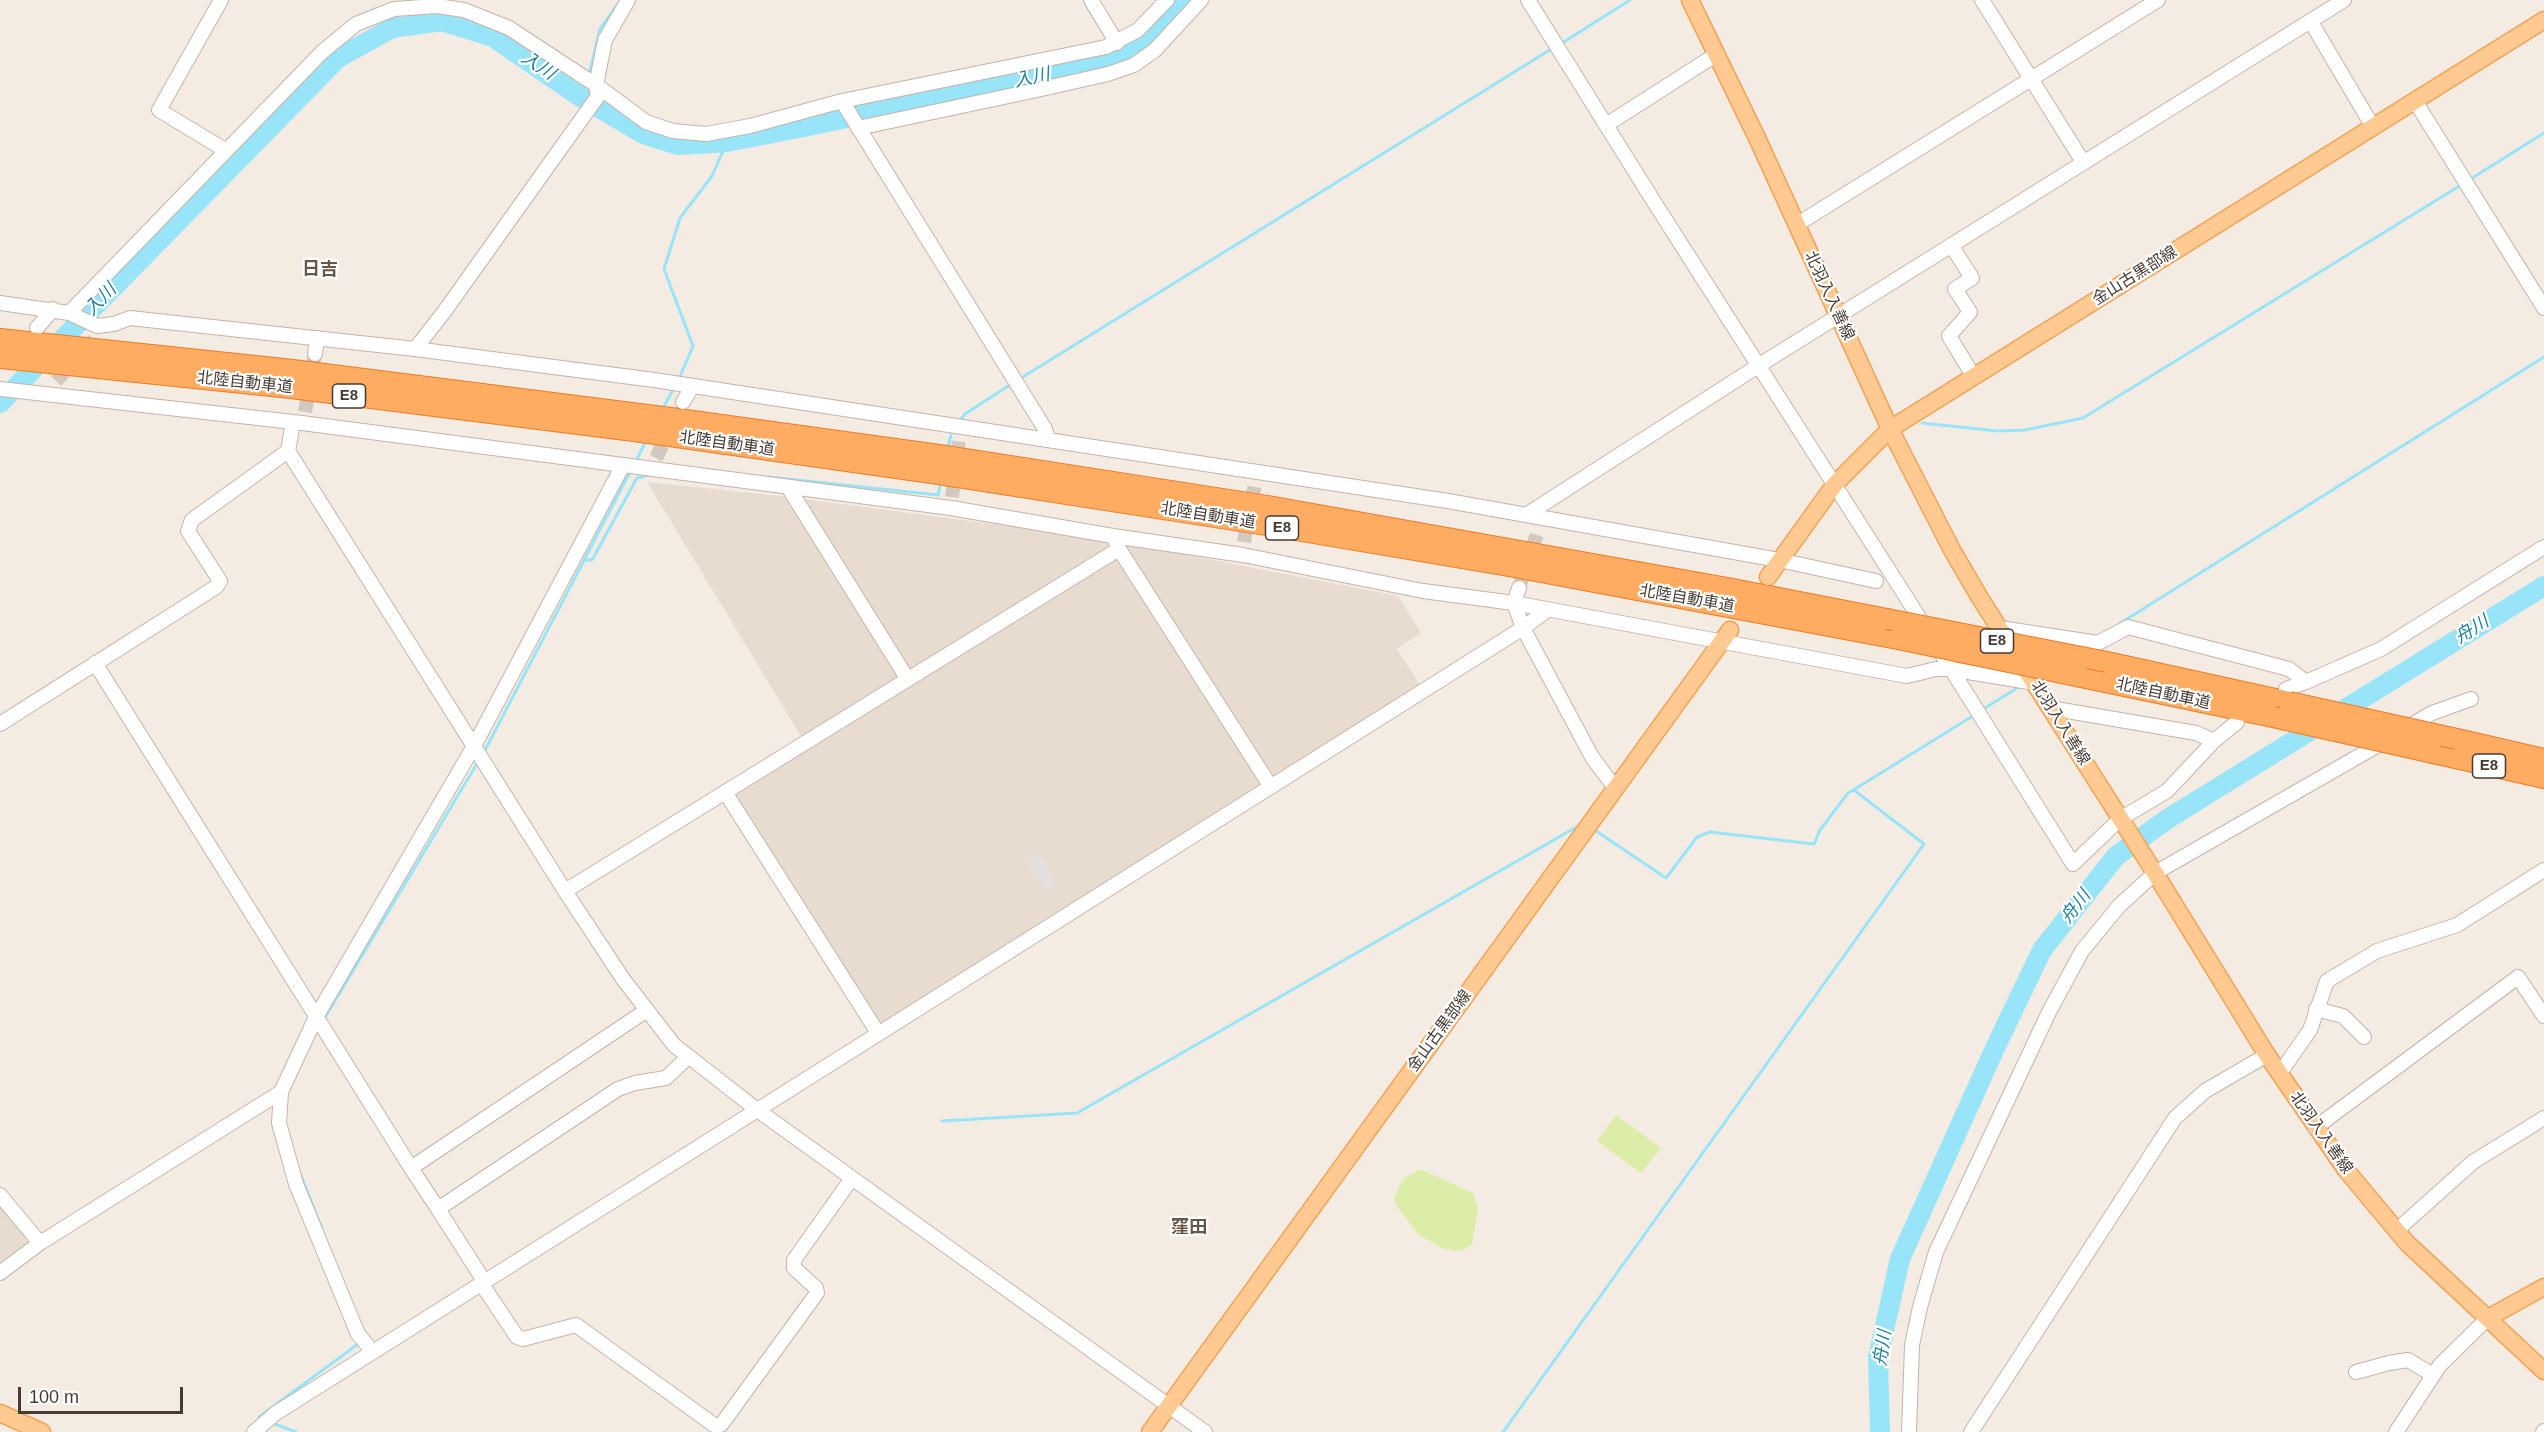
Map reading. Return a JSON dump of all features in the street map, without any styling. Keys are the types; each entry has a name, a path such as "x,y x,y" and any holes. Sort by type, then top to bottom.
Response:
{"highway":[{"name":"北陸自動車道","path":"0,339 33,335 77,346 293,370 666,426 1093,478 1268,506 1733,589 2107,663 2288,695 2544,759"},
{"name":"北陸自動車道","path":"6,358 60,372 302,390 638,422"},
{"name":"北陸自動車道","path":"666,426 1648,591 1898,639 2273,717 2544,778"}],"main road":[{"name":"北羽入入善線","path":"1690,0 1718,54 1890,429 1952,550 2000,628 2315,1128 2396,1231 2544,1371"},
{"name":"金山古黒部線","path":"1768,577 1835,484 1890,429 2544,20"},
{"name":"金山古黒部線","path":"1150,1432 1726,636"},
{"path":"2488,1318 2544,1287"},
{"path":"0,1413 42,1432"}],"street":[{"path":"221,0 159,110 225,150"},
{"path":"415,349 583,119 597,91 605,40 628,0"},
{"path":"1091,0 1117,43"},
{"path":"69,313 322,52 356,24 394,9 439,3 464,10 509,28 597,91 646,122 673,131 706,134 750,126 842,102 1117,43 1138,30 1167,0"},
{"path":"858,128 1057,86 1134,65 1155,50 1201,0"},
{"path":"1528,0 2073,864 2122,822 2167,791 2214,741 2237,722"},
{"path":"1982,0 2084,162"},
{"path":"1796,225 2158,0"},
{"path":"1534,521 1758,366 2344,0"},
{"path":"2311,22 2373,127"},
{"path":"1606,124 1718,54"},
{"path":"2415,101 2544,308"},
{"path":"842,102 1045,429 1048,440"},
{"path":"1951,245 1972,278 1956,289 1970,312 1949,336 1974,377"},
{"path":"0,303 69,313 97,326 101,331 130,318 415,349 692,387 960,433 1048,440 1256,478 1779,560 1876,581"},
{"path":"33,335 53,309"},
{"path":"315,354 317,338"},
{"path":"44,392 60,372"},
{"path":"684,402 692,387"},
{"path":"0,389 300,419 623,465 653,463 788,487 951,502 1116,543 1243,548 1423,591 1726,636 1907,676 1936,669 1950,669 2035,684"},
{"path":"0,724 216,587 220,581 188,531 192,520 288,451 300,419"},
{"path":"288,451 623,979 674,1045 687,1058 756,1109 1205,1432"},
{"path":"373,1352 358,1334 296,1184 279,1124 281,1092 316,1017 474,746 623,465"},
{"path":"788,487 907,678"},
{"path":"566,891 907,678 1116,543"},
{"path":"1116,543 1271,787"},
{"path":"2288,695 2306,682 2380,649 2544,547"},
{"path":"1519,588 1514,603 1523,628 1592,757 1615,788"},
{"path":"254,1432 276,1413 1523,628 1546,611"},
{"path":"2000,628 2098,643 2128,627 2289,669 2306,682"},
{"path":"95,663 517,1337 523,1339 576,1325 714,1425 721,1425 817,1293 816,1288 794,1268 794,1260 852,1178"},
{"path":"1909,1432 1912,1345 1936,1252 2049,1012 2082,951 2119,906 2155,873 2432,713 2471,699"},
{"path":"2050,708 2196,733 2214,741"},
{"path":"725,792 878,1034"},
{"path":"2280,1073 2310,1030 2327,981 2377,951 2457,926 2544,870"},
{"path":"2315,1128 2518,977 2544,1016"},
{"path":"2316,1009 2343,1016 2364,1037"},
{"path":"411,1168 647,1010"},
{"path":"1971,1432 2175,1118 2205,1091 2267,1055"},
{"path":"438,1209 618,1089 635,1083 666,1078 687,1058"},
{"path":"0,1273 40,1243 281,1092"},
{"path":"2396,1231 2473,1162 2544,1118"},
{"path":"0,1195 40,1243"},
{"path":"2396,1432 2440,1365 2488,1318"},
{"path":"2356,1372 2408,1360 2433,1375"}],"shaded area":[{"path":"647,482 789,497 1106,539 1398,596 1421,633 1397,649 1421,686 879,1029 730,794 807,746"},
{"path":"1038,853 1057,883 1046,891 1026,861"},
{"path":"0,1201 28,1233 28,1245 0,1265"}],"green space":[{"path":"1616,1115 1661,1148 1641,1173 1597,1141"},
{"path":"1420,1169 1473,1193 1478,1208 1472,1245 1460,1251 1444,1249 1418,1234 1397,1206 1394,1199 1400,1184 1404,1178"}],"waterway":[{"name":"入川","path":"0,403 338,58 392,28 441,21 493,37 579,96 643,134 678,145 727,142 1105,62 1141,47 1166,26 1187,0"},
{"path":"1559,45 1630,0"},
{"path":"589,75 600,29 617,5"},
{"path":"1018,380 1553,48"},
{"path":"579,96 585,84"},
{"path":"2469,180 2544,133"},
{"path":"679,379 693,346 664,269 680,218 712,176 727,142"},
{"path":"1922,423 1998,431 2025,430 2083,418 2461,185"},
{"path":"2119,624 2544,357"},
{"path":"958,423 965,414 1013,383"},
{"path":"663,408 674,388"},
{"path":"947,450 952,431"},
{"path":"636,461 646,441"},
{"path":"483,754 631,470"},
{"path":"584,560 592,560 637,478 649,475"},
{"path":"769,477 938,495 941,480"},
{"name":"舟川","path":"1880,1432 1878,1357 1900,1259 2042,950 2116,856 2169,818 2544,586"},
{"path":"1982,710 2022,685"},
{"path":"1593,829 1666,878 1697,837 1710,832 1814,844 1820,830 1847,794 1976,714"},
{"path":"324,1019 478,762"},
{"path":"1503,1432 1924,844 1854,790"},
{"path":"942,1121 1077,1113 1580,825"},
{"path":"298,1168 322,1229"},
{"path":"263,1419 259,1417 359,1341"},
{"path":"272,1423 296,1432"}],"tunnel":[{"path":"56,381 97,336"},
{"path":"305,412 315,354"},
{"path":"656,458 671,428"},
{"path":"952,497 959,439"},
{"path":"1244,542 1255,484"},
{"path":"1519,588 1538,531"}],"district":[{"name":"日吉","path":"320,270"},
{"name":"窪田","path":"1189,1228"}]}
